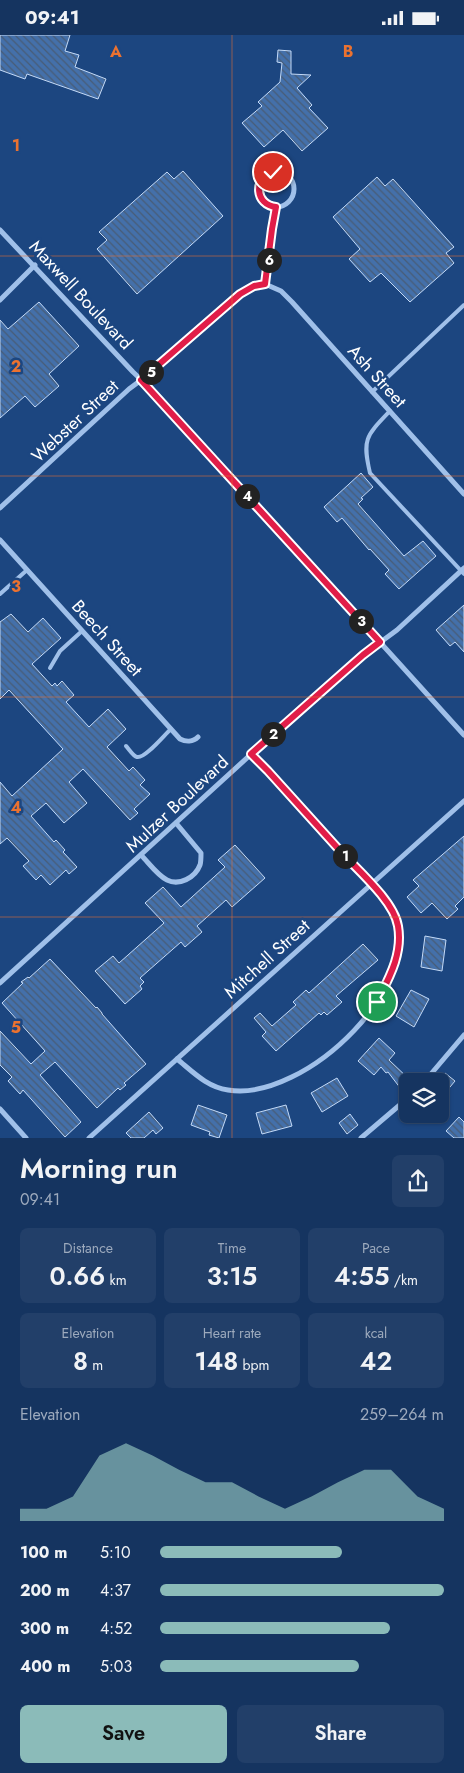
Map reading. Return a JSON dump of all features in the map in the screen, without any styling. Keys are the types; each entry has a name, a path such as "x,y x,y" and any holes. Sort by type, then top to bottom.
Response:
{"street":[{"path":"277,171 284,173 290,178 294,188 293,196 289,202 283,206 276,207 268,206 263,201 258,187 266,175 277,171"},
{"path":"265,284 276,207"},
{"name":"Maxwell Boulevard","path":"0,230 35,265 141,380 464,735"},
{"path":"0,300 35,265"},
{"name":"Webster Street","path":"0,509 129,389 240,294 254,286 265,284"},
{"name":"Ash Street","path":"265,284 281,291 292,302 464,494"},
{"name":"Beech Street","path":"0,540 180,739 191,741 198,737"},
{"name":"Mulzer Boulevard","path":"0,983 251,754 363,655 397,630 463,571"},
{"path":"177,1059 200,1079 226,1090 244,1091 269,1086 290,1077 319,1061 341,1045 360,1025 377,1002 391,975 398,953 400,936 394,913 389,905 251,754"},
{"name":"Mitchell Street","path":"89,1138 464,801"},
{"path":"141,855 159,874 168,880 176,882 186,880 194,873 200,865 201,853 176,823"},
{"path":"432,1073 464,1035"},
{"path":"361,1138 399,1106"},
{"path":"0,1109 26,1138"}],"lane":[{"path":"372,392 464,305"},
{"path":"390,411 374,428 368,439 365,451 370,473 463,571"},
{"path":"0,594 27,570"},
{"path":"50,668 60,651 82,631"},
{"path":"126,746 134,755 142,756 171,729"}],"building":[{"path":"0,35 70,35 65,51 79,55 75,67 106,79 98,99 27,74 25,79 0,70"},
{"path":"278,50 291,51 291,74 311,75 297,88 312,105 309,108 328,128 302,151 283,130 264,147 242,123 262,106 258,102 280,82 282,63 277,62"},
{"path":"183,171 223,216 137,294 97,249 107,240 99,232 167,172 174,179"},
{"path":"377,177 385,186 393,179 454,247 446,253 454,263 410,302 381,273 370,282 349,259 360,249 333,217"},
{"path":"39,302 79,346 49,374 59,386 35,407 25,396 0,418 0,320 8,329"},
{"path":"361,473 373,487 361,498 363,499 358,504 404,556 423,541 436,556 399,589 385,574 389,570 342,518 337,522 324,507"},
{"path":"464,605 464,652 455,642 450,646 436,630"},
{"path":"11,614 28,632 43,618 61,638 32,664 52,686 55,683 57,686 62,681 74,695 66,702 89,727 108,709 126,729 107,747 129,771 133,767 145,780 140,785 150,794 134,809 138,813 130,820 83,769 69,782 87,803 64,823 46,803 31,816 54,842 56,840 65,850 63,852 77,867 69,874 66,870 50,885 41,875 36,880 23,866 29,861 7,838 0,844 0,782 12,796 63,749 9,690 0,699 0,622"},
{"path":"464,836 464,897 455,906 458,909 447,919 432,903 421,913 407,897 419,886 413,880"},
{"path":"235,845 265,878 232,907 226,900 197,926 202,932 185,947 181,942 140,978 144,982 140,986 142,989 125,1004 95,971 113,956 119,963 164,923 145,903 163,887 181,907 225,867 218,860"},
{"path":"425,936 446,940 442,971 421,967"},
{"path":"363,944 378,960 336,996 342,1002 327,1015 324,1012 321,1015 319,1013 276,1051 262,1036 266,1032 254,1018 260,1013 272,1026 296,1005 293,1002 306,990 309,993"},
{"path":"50,959 97,1007 146,1064 124,1083 126,1085 120,1090 118,1088 97,1108 55,1062 40,1075 81,1122 65,1137 23,1090 20,1094 8,1081 12,1077 0,1065 0,1031 31,1064 45,1051 2,1003 23,983 21,982 29,978"},
{"path":"411,990 429,999 414,1027 396,1016"},
{"path":"379,1038 395,1053 389,1060 403,1073 399,1073 399,1086 388,1072 386,1073 381,1067 374,1075 358,1061"},
{"path":"449,1076 455,1081 449,1088"},
{"path":"337,1078 348,1096 322,1112 311,1093"},
{"path":"198,1105 227,1115 219,1138 209,1135 210,1132 191,1125"},
{"path":"286,1105 292,1126 262,1134 256,1113"},
{"path":"149,1112 163,1128 156,1134 153,1130 144,1138 131,1138 126,1133"},
{"path":"350,1114 358,1125 347,1134 339,1123"},
{"path":"459,1117 464,1122 464,1138 454,1138 446,1131"}],"route":[{"path":"273,172 263,177 258,187 260,198 265,204 276,207 265,284 254,286 240,294 141,380 380,642 251,754 371,884 394,913 400,936 398,953 391,975 377,1002"}]}
